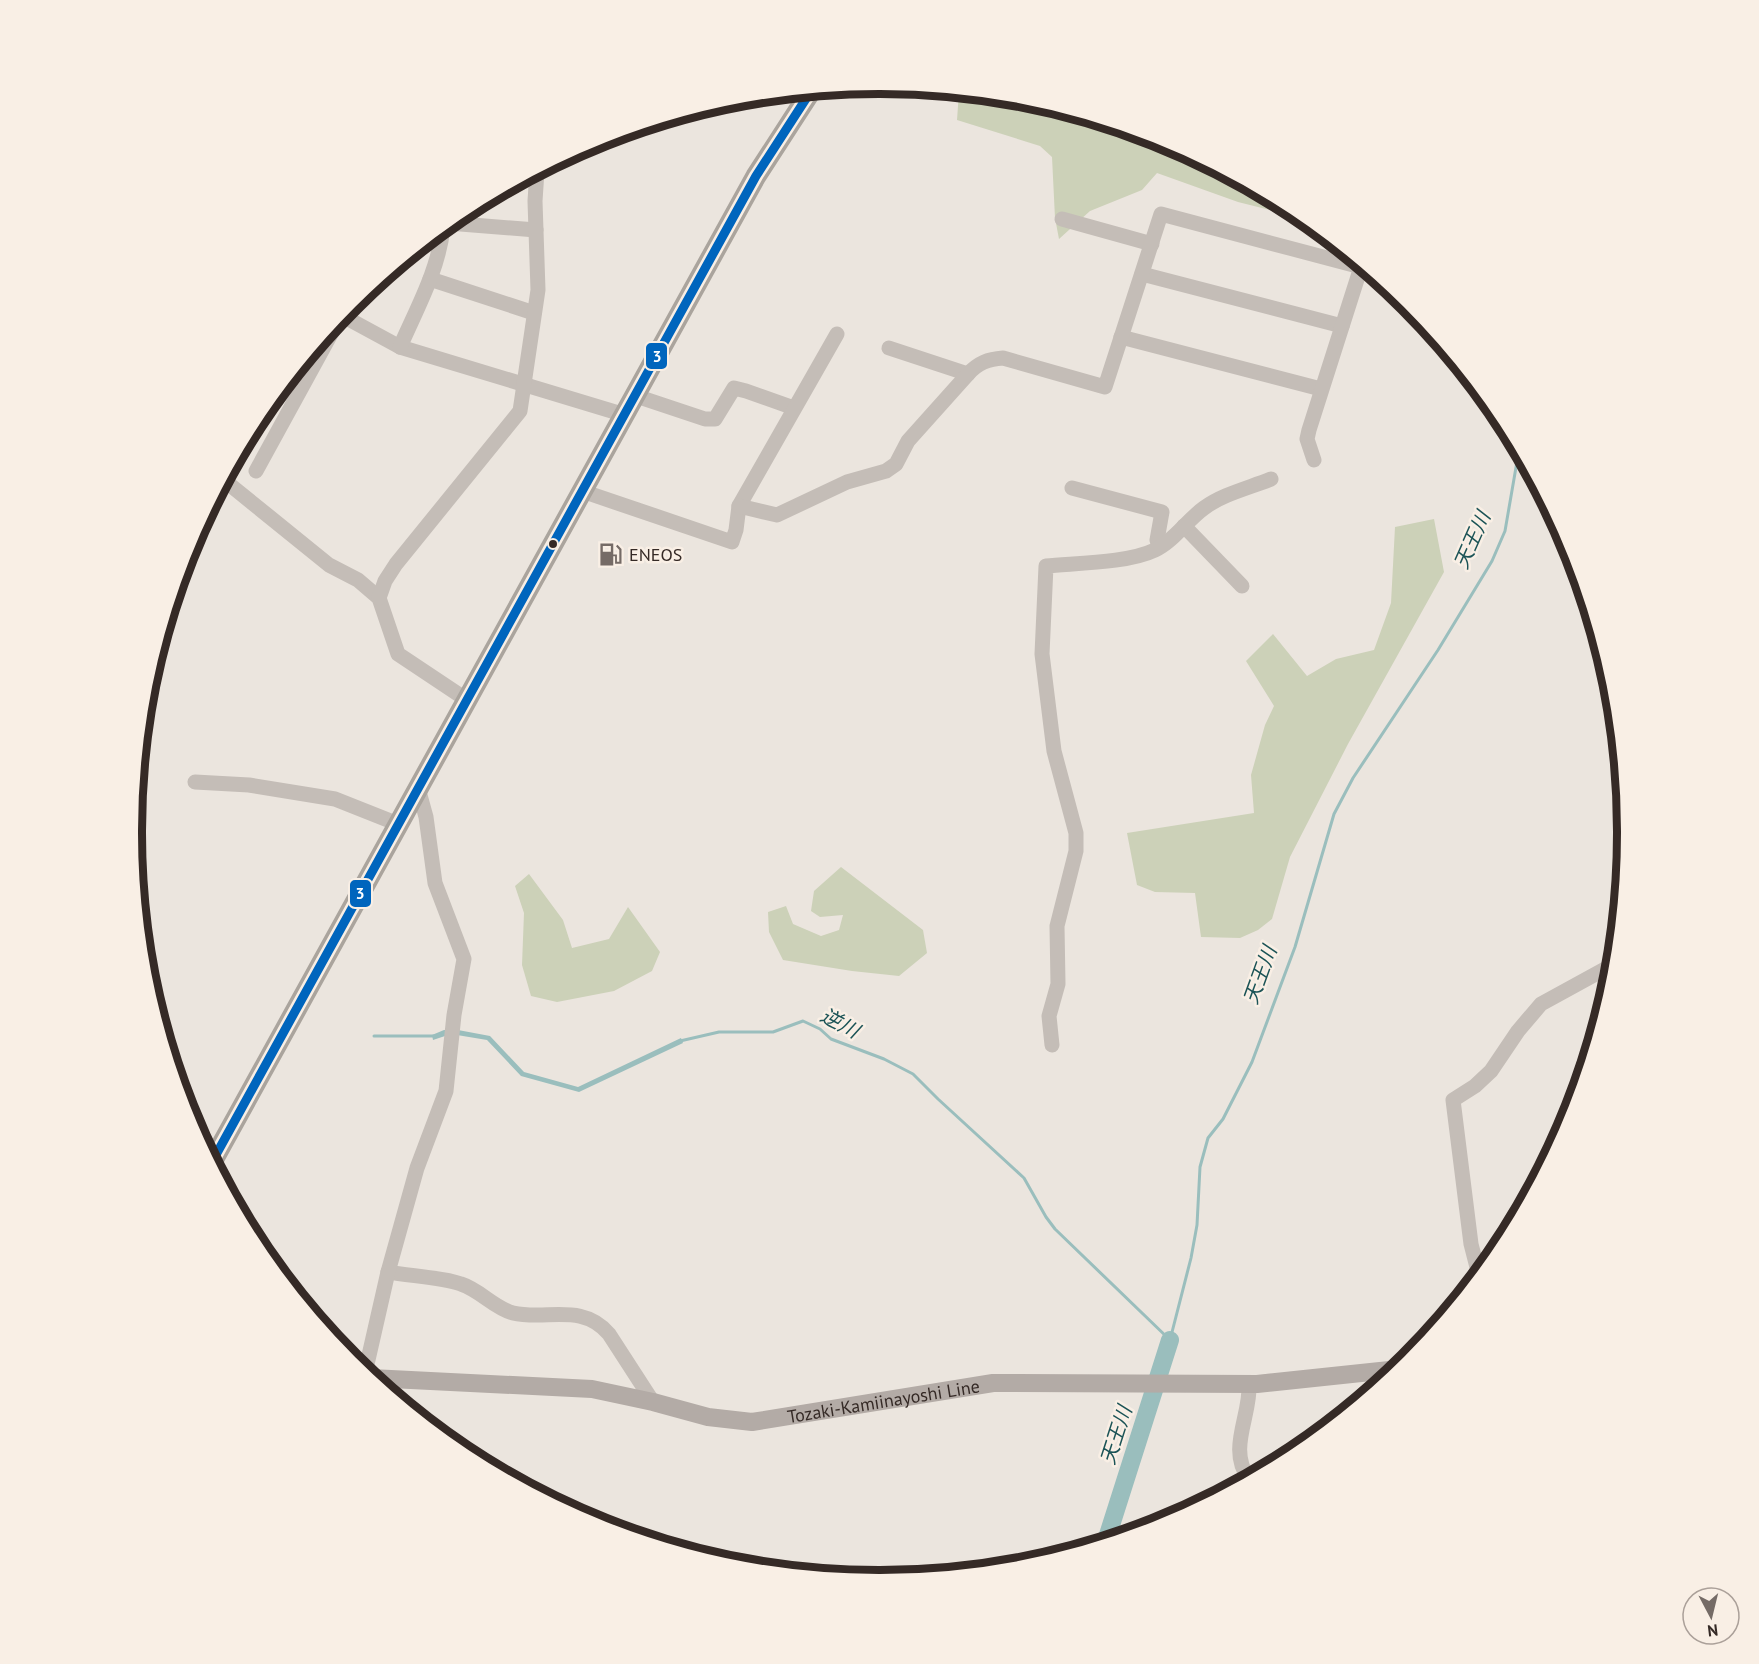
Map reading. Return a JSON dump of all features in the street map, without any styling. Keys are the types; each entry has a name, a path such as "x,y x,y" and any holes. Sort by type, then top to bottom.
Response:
{"highway":[{"path":"216,1154 756,176 807,98"}],"main road":[{"name":"Tozaki-Kamiinayoshi Line","path":"385,1379 568,1387 607,1391 708,1417 752,1422 986,1384 1249,1384 1382,1371"}],"street":[{"path":"379,598 385,581 396,564 520,411 538,271 537,179"},
{"path":"739,506 777,515 847,482 886,471 896,464 908,441 974,367 987,360 1003,358 1105,387 1161,214 1348,264"},
{"path":"1062,219 1152,244"},
{"path":"462,225 536,230"},
{"path":"400,347 430,279 442,239"},
{"path":"1314,460 1307,439 1359,272"},
{"path":"1142,274 1342,326"},
{"path":"430,279 534,313"},
{"path":"351,319 400,347 625,415"},
{"path":"582,492 732,542 739,506 837,334"},
{"path":"1121,337 1321,389"},
{"path":"256,471 323,348"},
{"path":"889,348 968,374"},
{"path":"636,396 705,419 715,419 734,388 795,408"},
{"path":"1052,1045 1049,1016 1058,984 1057,926 1076,851 1076,833 1054,751 1042,654 1046,566 1144,554 1159,547 1203,509 1220,499 1271,478"},
{"path":"230,484 329,565 358,580 379,598 398,654 467,700"},
{"path":"1072,488 1162,512 1157,540 1159,547"},
{"path":"1184,526 1242,586"},
{"path":"195,782 249,785 335,799 398,824"},
{"path":"368,1362 388,1272 417,1168 443,1101 464,959 435,883 426,817 418,788"},
{"path":"1476,1265 1471,1244 1453,1100 1475,1086 1491,1071 1518,1031 1541,1004 1604,969"},
{"path":"388,1272 461,1284 505,1310 516,1313 562,1314 586,1318 609,1334 653,1402"},
{"path":"1246,1472 1240,1460 1239,1449 1250,1397 1249,1384"}],"green space":[{"path":"958,99 1023,109 1070,120 1162,151 1248,193 1278,212 1238,202 1157,173 1142,190 1090,211 1059,239 1055,218 1052,157 1040,146 957,120"},
{"path":"1434,519 1444,572 1348,744 1290,857 1272,919 1258,930 1240,938 1201,937 1195,893 1155,892 1137,885 1127,833 1254,813 1251,775 1265,725 1274,706 1246,661 1273,634 1307,676 1336,659 1374,650 1391,603 1395,527"},
{"path":"841,867 923,930 927,953 899,976 783,960 769,932 768,912 786,906 793,924 821,936 839,930 843,915 820,917 811,911 814,891"},
{"path":"529,874 563,920 572,948 609,939 628,907 660,952 652,971 614,991 557,1002 531,996 522,965 524,913 515,886"}],"water":[{"path":"444,1030 458,1030 490,1036 524,1072 578,1087 681,1038 683,1043 579,1092 521,1076 487,1040 457,1035 433,1040 432,1035"}],"waterway":[{"name":"天王川","path":"680,1041 719,1032 773,1032 803,1021 820,1029 831,1039 884,1059 913,1074 1024,1178 1055,1229 1170,1340 1191,1258 1197,1225 1200,1167 1208,1138 1223,1119 1252,1062 1295,947 1334,814 1353,778 1438,650 1492,561 1505,531 1517,461"},
{"name":"逆川","path":"374,1036 436,1036"},
{"name":"天王川","path":"1109,1532 1170,1340"}],"transit line":[{"name":"3","path":"216,1154 756,176 806,99"}],"place":[{"name":"ENEOS","path":"611,554"}]}
